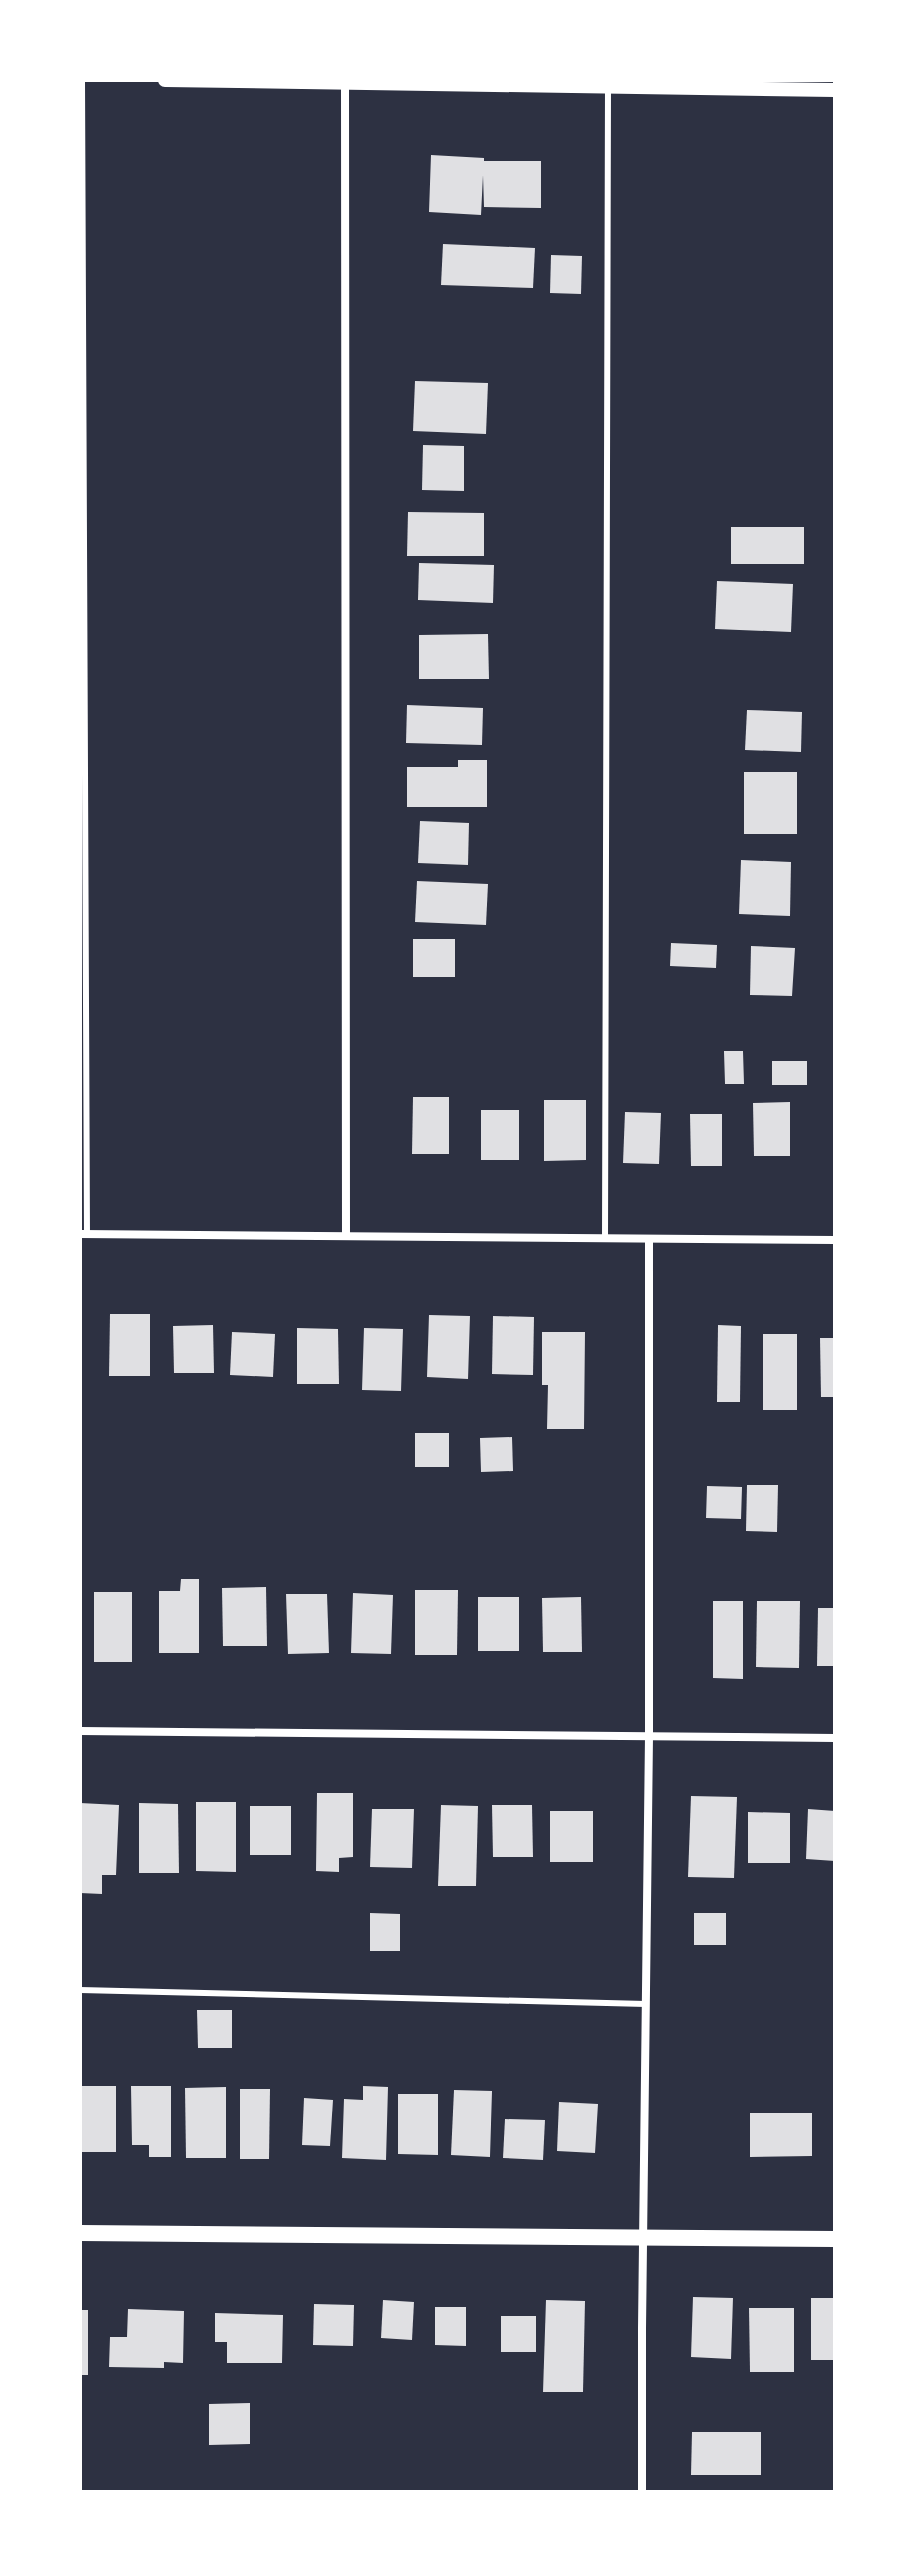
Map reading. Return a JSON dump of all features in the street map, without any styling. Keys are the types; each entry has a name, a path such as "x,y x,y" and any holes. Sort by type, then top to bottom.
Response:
{"main road":[{"path":"80,2233 835,2239"}],"street":[{"path":"165,80 608,84 835,90"},
{"path":"345,82 346,1236"},
{"path":"84,1234 835,1240"},
{"path":"642,2492 649,1736 649,1239"},
{"path":"80,1731 835,1738"}],"lane":[{"path":"82,80 84,1234"},
{"path":"605,1239 608,84"},
{"path":"80,1990 646,2004"}],"building":[{"path":"431,155 484,158 484,161 541,161 541,208 484,207 483,175 481,215 429,212"},
{"path":"443,244 535,248 533,288 441,285"},
{"path":"551,255 582,256 581,294 550,293"},
{"path":"415,381 488,383 486,434 413,431"},
{"path":"423,445 464,446 464,491 422,490"},
{"path":"408,512 484,513 484,556 407,556"},
{"path":"731,527 804,527 804,564 731,564"},
{"path":"419,563 494,565 493,603 418,600"},
{"path":"717,581 793,584 791,632 715,629"},
{"path":"488,634 489,679 419,679 419,635"},
{"path":"407,705 483,708 482,745 406,743"},
{"path":"747,710 802,712 801,752 745,750"},
{"path":"458,760 487,760 487,807 407,807 407,767 458,767"},
{"path":"744,772 797,772 797,834 744,834"},
{"path":"420,821 469,823 468,865 418,863"},
{"path":"741,860 791,862 790,916 739,914"},
{"path":"417,881 488,884 486,925 415,922"},
{"path":"413,939 455,939 455,977 413,977"},
{"path":"671,943 717,945 716,968 670,966"},
{"path":"751,946 795,948 792,996 750,995"},
{"path":"724,1051 743,1051 744,1084 725,1084"},
{"path":"772,1061 807,1061 807,1085 772,1085"},
{"path":"413,1097 449,1097 449,1154 412,1154"},
{"path":"544,1100 586,1100 586,1160 544,1161"},
{"path":"790,1102 790,1156 754,1156 753,1103"},
{"path":"481,1110 519,1110 519,1160 481,1160"},
{"path":"625,1112 661,1113 659,1164 623,1163"},
{"path":"690,1114 722,1114 722,1166 691,1166"},
{"path":"110,1314 150,1314 150,1376 109,1376"},
{"path":"429,1315 470,1316 468,1379 427,1377"},
{"path":"493,1316 534,1317 533,1375 492,1374"},
{"path":"213,1325 214,1373 174,1373 173,1326"},
{"path":"718,1325 741,1326 740,1402 717,1402"},
{"path":"297,1328 338,1329 339,1384 297,1384"},
{"path":"364,1328 403,1329 401,1391 362,1390"},
{"path":"232,1332 275,1334 273,1377 230,1375"},
{"path":"542,1332 585,1332 584,1429 547,1429 548,1385 542,1385"},
{"path":"763,1334 797,1334 797,1410 763,1410"},
{"path":"820,1338 835,1338 835,1397 821,1397"},
{"path":"415,1433 449,1433 449,1467 415,1467"},
{"path":"512,1437 513,1471 481,1472 480,1438"},
{"path":"747,1485 778,1485 777,1532 746,1531"},
{"path":"707,1486 742,1487 741,1519 706,1518"},
{"path":"181,1579 199,1579 199,1653 159,1653 159,1591 180,1591"},
{"path":"266,1587 267,1646 223,1646 222,1588"},
{"path":"415,1590 458,1590 457,1655 415,1655"},
{"path":"94,1592 132,1592 132,1662 94,1662"},
{"path":"353,1593 393,1595 391,1654 351,1653"},
{"path":"286,1594 327,1594 329,1653 288,1654"},
{"path":"478,1597 519,1597 519,1651 478,1651"},
{"path":"581,1597 582,1652 543,1652 542,1598"},
{"path":"713,1601 743,1601 743,1679 713,1678"},
{"path":"757,1601 800,1601 799,1668 756,1667"},
{"path":"818,1608 835,1608 835,1666 817,1666"},
{"path":"317,1793 353,1793 353,1857 339,1858 339,1872 316,1871"},
{"path":"691,1796 737,1797 734,1878 688,1877"},
{"path":"196,1802 236,1802 236,1872 196,1871"},
{"path":"80,1803 119,1805 116,1875 102,1875 102,1894 80,1893"},
{"path":"139,1803 178,1804 179,1873 139,1873"},
{"path":"441,1805 478,1806 476,1886 438,1886"},
{"path":"492,1805 532,1805 533,1857 493,1857"},
{"path":"250,1806 291,1806 291,1855 250,1855"},
{"path":"372,1809 414,1809 412,1868 370,1867"},
{"path":"808,1809 835,1811 835,1861 806,1859"},
{"path":"550,1811 593,1811 593,1862 550,1862"},
{"path":"748,1812 790,1813 790,1863 748,1863"},
{"path":"370,1913 400,1914 400,1951 370,1951"},
{"path":"694,1913 726,1913 726,1945 694,1945"},
{"path":"197,2010 232,2010 232,2048 198,2048"},
{"path":"80,2086 116,2086 116,2152 80,2152"},
{"path":"131,2086 171,2086 171,2157 149,2157 149,2145 132,2145"},
{"path":"363,2086 388,2087 386,2160 342,2158 344,2099 363,2100"},
{"path":"226,2087 226,2158 186,2158 185,2088"},
{"path":"240,2089 270,2089 269,2159 240,2159"},
{"path":"454,2090 492,2091 490,2157 451,2155"},
{"path":"398,2094 438,2094 438,2155 398,2154"},
{"path":"304,2098 333,2100 330,2146 302,2145"},
{"path":"559,2102 598,2104 595,2153 557,2151"},
{"path":"750,2113 812,2113 812,2156 750,2157"},
{"path":"505,2119 545,2120 543,2160 503,2158"},
{"path":"693,2297 733,2298 731,2359 691,2357"},
{"path":"811,2298 835,2298 835,2360 811,2360"},
{"path":"383,2300 414,2302 412,2340 381,2338"},
{"path":"546,2300 585,2301 583,2392 543,2392"},
{"path":"314,2304 354,2305 353,2346 313,2345"},
{"path":"435,2307 466,2307 466,2346 435,2345"},
{"path":"749,2308 794,2308 794,2372 750,2372"},
{"path":"128,2309 184,2311 183,2363 164,2362 164,2368 109,2367 110,2337 127,2337"},
{"path":"80,2310 88,2310 88,2375 80,2375"},
{"path":"215,2313 283,2315 282,2363 227,2363 227,2342 215,2342"},
{"path":"501,2316 536,2316 536,2352 501,2352"},
{"path":"250,2403 250,2444 209,2445 209,2404"},
{"path":"692,2432 761,2432 761,2475 691,2475"}]}
